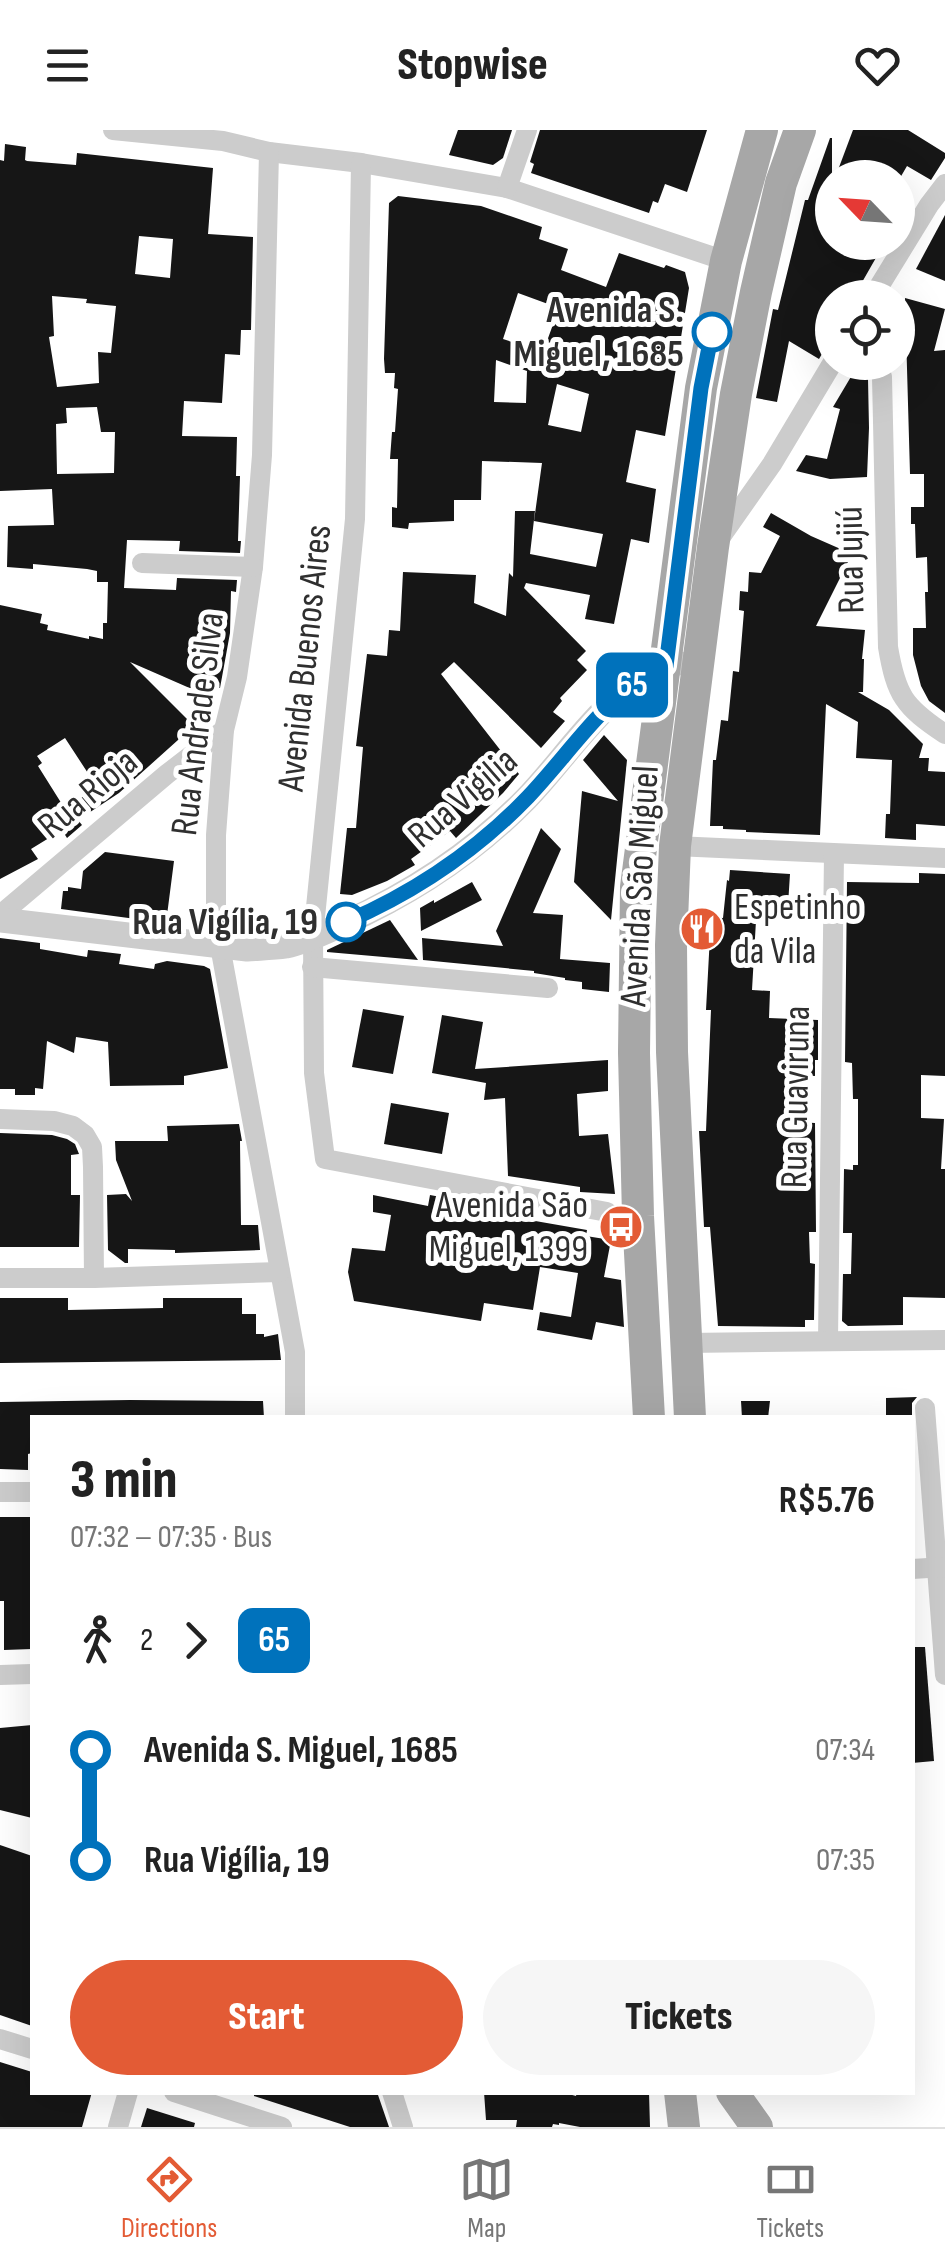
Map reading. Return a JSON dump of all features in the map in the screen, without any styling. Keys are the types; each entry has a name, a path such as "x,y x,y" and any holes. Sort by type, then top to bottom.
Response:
{"main road":[{"name":"Avenida São Miguel","path":"649,1415 638,1216 633,1007 636,887 701,388 726,260 762,130"},
{"name":"Avenida São Miguel","path":"690,1415 672,1052 675,846 736,394 781,183 800,130"},
{"path":"680,2095 684,2127"},
{"path":"730,2095 732,2127"},
{"path":"732,2095 757,2127"}],"street":[{"path":"113,130 224,136 269,152 506,188 726,260"},
{"path":"506,188 527,130"},
{"name":"Rua Andrade Silva","path":"269,152 262,455 237,676 224,730 216,835 216,908 295,1352 295,1415"},
{"name":"Avenida Buenos Aires","path":"361,163 354,519 313,937 314,1073 325,1159 606,1212"},
{"path":"883,280 945,184"},
{"path":"714,547 772,464 822,380"},
{"name":"Rua Jujiú","path":"882,380 892,676 904,700 945,734"},
{"path":"142,562 252,566"},
{"name":"Rua Vigilia","path":"0,917 247,949 286,946 313,937 385,906 435,876 527,798 602,713 635,682 666,666 700,657"},
{"name":"Rua Rioja","path":"0,917 166,774 224,730"},
{"path":"675,846 945,858"},
{"name":"Rua Guaviruna","path":"828,1341 834,854"},
{"path":"312,966 548,988"},
{"path":"0,1118 54,1120 85,1134 92,1147 94,1166 94,1278"},
{"path":"0,1278 280,1272"},
{"path":"686,1343 945,1340"},
{"path":"925,1408 941,1567 945,1674"},
{"path":"0,1492 30,1492"},
{"path":"915,1569 941,1567"},
{"path":"0,1675 30,1674"},
{"path":"0,2040 30,2048"},
{"path":"118,2127 127,2095"},
{"path":"393,2095 403,2127"},
{"path":"205,2097 282,2127"}],"building":[{"path":"458,130 512,130 503,158 493,165 449,155"},
{"path":"540,130 707,130 687,192 665,184 658,203 653,201 649,213 531,173 534,164 530,162"},
{"path":"853,130 908,130 945,153 931,180 915,171 915,160 842,160"},
{"path":"830,138 832,138 832,160 822,160"},
{"path":"5,144 26,147 27,161 76,165 77,153 213,168 208,234 253,237 251,330 241,330 240,355 225,354 222,403 184,401 182,436 237,437 240,553 179,551 180,541 127,540 124,588 176,590 177,578 237,580 236,592 231,591 230,633 220,688 201,687 201,693 130,662 190,722 178,740 119,793 78,820 82,825 67,838 62,830 31,849 38,859 0,879 0,605 42,614 40,623 48,625 47,630 103,639 108,582 97,582 97,571 87,569 33,564 33,569 7,567 8,526 54,525 52,489 0,491 0,160 4,161","holes":["139,236 173,239 170,278 135,274","52,296 116,306 111,353 98,352 99,383 57,387 49,337 54,336","97,407 101,432 115,432 114,473 57,474 56,424 67,423 66,408","65,738 97,787 65,809 38,766 42,763 37,756"]},
{"path":"815,180 815,260 875,260 863,280 815,280 815,357 789,341 777,402 756,398 773,309 778,310"},
{"path":"398,196 481,206 542,227 539,239 568,249 561,270 606,287 619,253 685,272 689,288 665,436 636,430 626,482 656,489 649,543 631,539 614,624 585,619 590,595 526,583 524,588 586,651 577,660 587,670 560,698 562,701 553,712 565,721 541,748 454,662 441,674 519,774 456,838 450,831 411,859 415,865 352,895 340,894 347,828 356,828 363,747 356,746 367,654 387,656 389,630 400,631 403,572 476,575 474,603 506,616 509,573 513,577 515,511 535,511 530,554 596,567 603,534 534,521 542,463 482,461 481,500 454,500 454,521 409,523 408,529 392,527 392,507 397,508 398,459 390,459 398,389 394,388 395,373 385,373 384,359 389,203","holes":["518,293 559,308 543,352 503,339","496,360 527,371 526,403 494,402","557,384 589,394 581,432 548,425"]},
{"path":"945,215 945,281 916,269"},
{"path":"915,301 945,309 934,351 945,350 945,713 929,701 913,655 913,628 926,628 928,592 927,557 916,558 915,524 911,524 911,507 924,507 924,474 910,474 907,380 915,380"},
{"path":"849,380 868,380 867,477 830,479 796,471 806,455 827,459 840,409 833,407"},
{"path":"771,513 852,554 816,626 865,630 863,692 858,692 889,710 923,744 919,758 929,758 928,771 945,772 945,826 916,824 916,840 885,838 892,760 856,758 858,722 826,704 820,835 746,832 710,826 713,760 721,720 728,721 733,671 739,672 744,611 739,610 740,591 748,592 749,572 761,573 780,536 763,527"},
{"path":"604,735 627,760 611,920 574,882 582,791 618,801 583,760"},
{"path":"541,828 561,849 533,913 563,915 560,959 610,963 609,992 582,989 582,982 534,971 423,960 422,938 503,946 496,931"},
{"path":"105,852 174,861 166,923 61,909 63,891 68,891 68,887 81,889 83,871"},
{"path":"730,870 790,874 788,905 757,903 752,990 770,991 769,1018 818,1020 815,1076 799,1075 797,1122 815,1123 816,1232 809,1232 810,1263 815,1264 814,1320 805,1320 805,1327 718,1326 710,1227 704,1227 699,1131 706,1131 711,917 723,918"},
{"path":"919,873 945,874 945,1076 921,1075 921,1118 944,1119 941,1169 945,1169 945,1298 903,1297 903,1325 848,1326 842,1321 843,1274 851,1274 852,1233 843,1233 844,1169 853,1170 853,1165 858,1165 858,1099 853,1099 852,1063 845,1062 847,882 919,883"},
{"path":"472,882 482,900 421,931 420,908"},
{"path":"801,898 820,898 819,920 801,918"},
{"path":"390,920 418,960 327,952 327,950"},
{"path":"0,938 40,943 40,949 87,957 88,950 121,954 119,964 154,969 155,964 167,961 210,969 228,1068 184,1076 184,1085 110,1086 108,1042 76,1037 74,1053 47,1041 43,1089 35,1088 35,1095 15,1095 15,1089 0,1089"},
{"path":"363,1009 404,1016 393,1074 352,1067"},
{"path":"442,1015 483,1022 475,1069 608,1060 608,1091 577,1094 579,1136 608,1134 615,1194 580,1192 580,1187 508,1176 505,1098 484,1100 486,1083 432,1073"},
{"path":"391,1103 449,1113 442,1154 384,1144"},
{"path":"239,1124 241,1225 258,1225 260,1250 175,1253 128,1249 125,1263 108,1250 107,1195 126,1194 132,1201 116,1160 115,1141 168,1141 167,1126"},
{"path":"0,1133 52,1135 75,1144 79,1154 71,1155 71,1195 80,1195 79,1247 0,1247"},
{"path":"373,1195 428,1206 430,1195 478,1204 477,1210 587,1230 586,1236 611,1240 604,1277 621,1280 624,1327 596,1322 592,1340 537,1330 540,1312 571,1317 578,1273 540,1267 533,1310 484,1303 481,1321 354,1301 348,1272 352,1248 385,1251 391,1215 373,1212"},
{"path":"0,1298 68,1298 68,1310 163,1308 163,1298 242,1298 242,1314 256,1314 256,1334 278,1334 281,1360 0,1363"},
{"path":"917,1397 912,1403 912,1415 886,1415 886,1398"},
{"path":"263,1401 264,1415 30,1415 28,1470 0,1469 0,1402"},
{"path":"741,1401 770,1401 768,1415 742,1415"},
{"path":"0,1517 30,1517 30,1649 4,1650 4,1601 0,1601"},
{"path":"915,1647 925,1647 934,1761 915,1763"},
{"path":"30,1725 30,1818 0,1810 0,1728"},
{"path":"0,1845 30,1855 30,2025 0,2015"},
{"path":"0,2062 30,2071 30,2095 91,2095 82,2127 0,2127"},
{"path":"378,2095 389,2127 350,2127 254,2096"},
{"path":"484,2095 649,2095 650,2127 580,2127 559,2123 552,2127 516,2127 517,2120 486,2120"},
{"path":"147,2108 195,2123 194,2127 141,2127"}],"bus line":[{"name":"65","path":"346,922 385,906 435,876 482,840 527,798 602,713 635,682 666,666 701,388 712,332"}],"place":[{"name":"Avenida S. Miguel, 1685","path":"712,332"},
{"name":"Rua Vigília, 19","path":"346,922"},
{"name":"Espetinho da Vila","path":"702,929"},
{"name":"Avenida São Miguel, 1399","path":"621,1227"}]}
